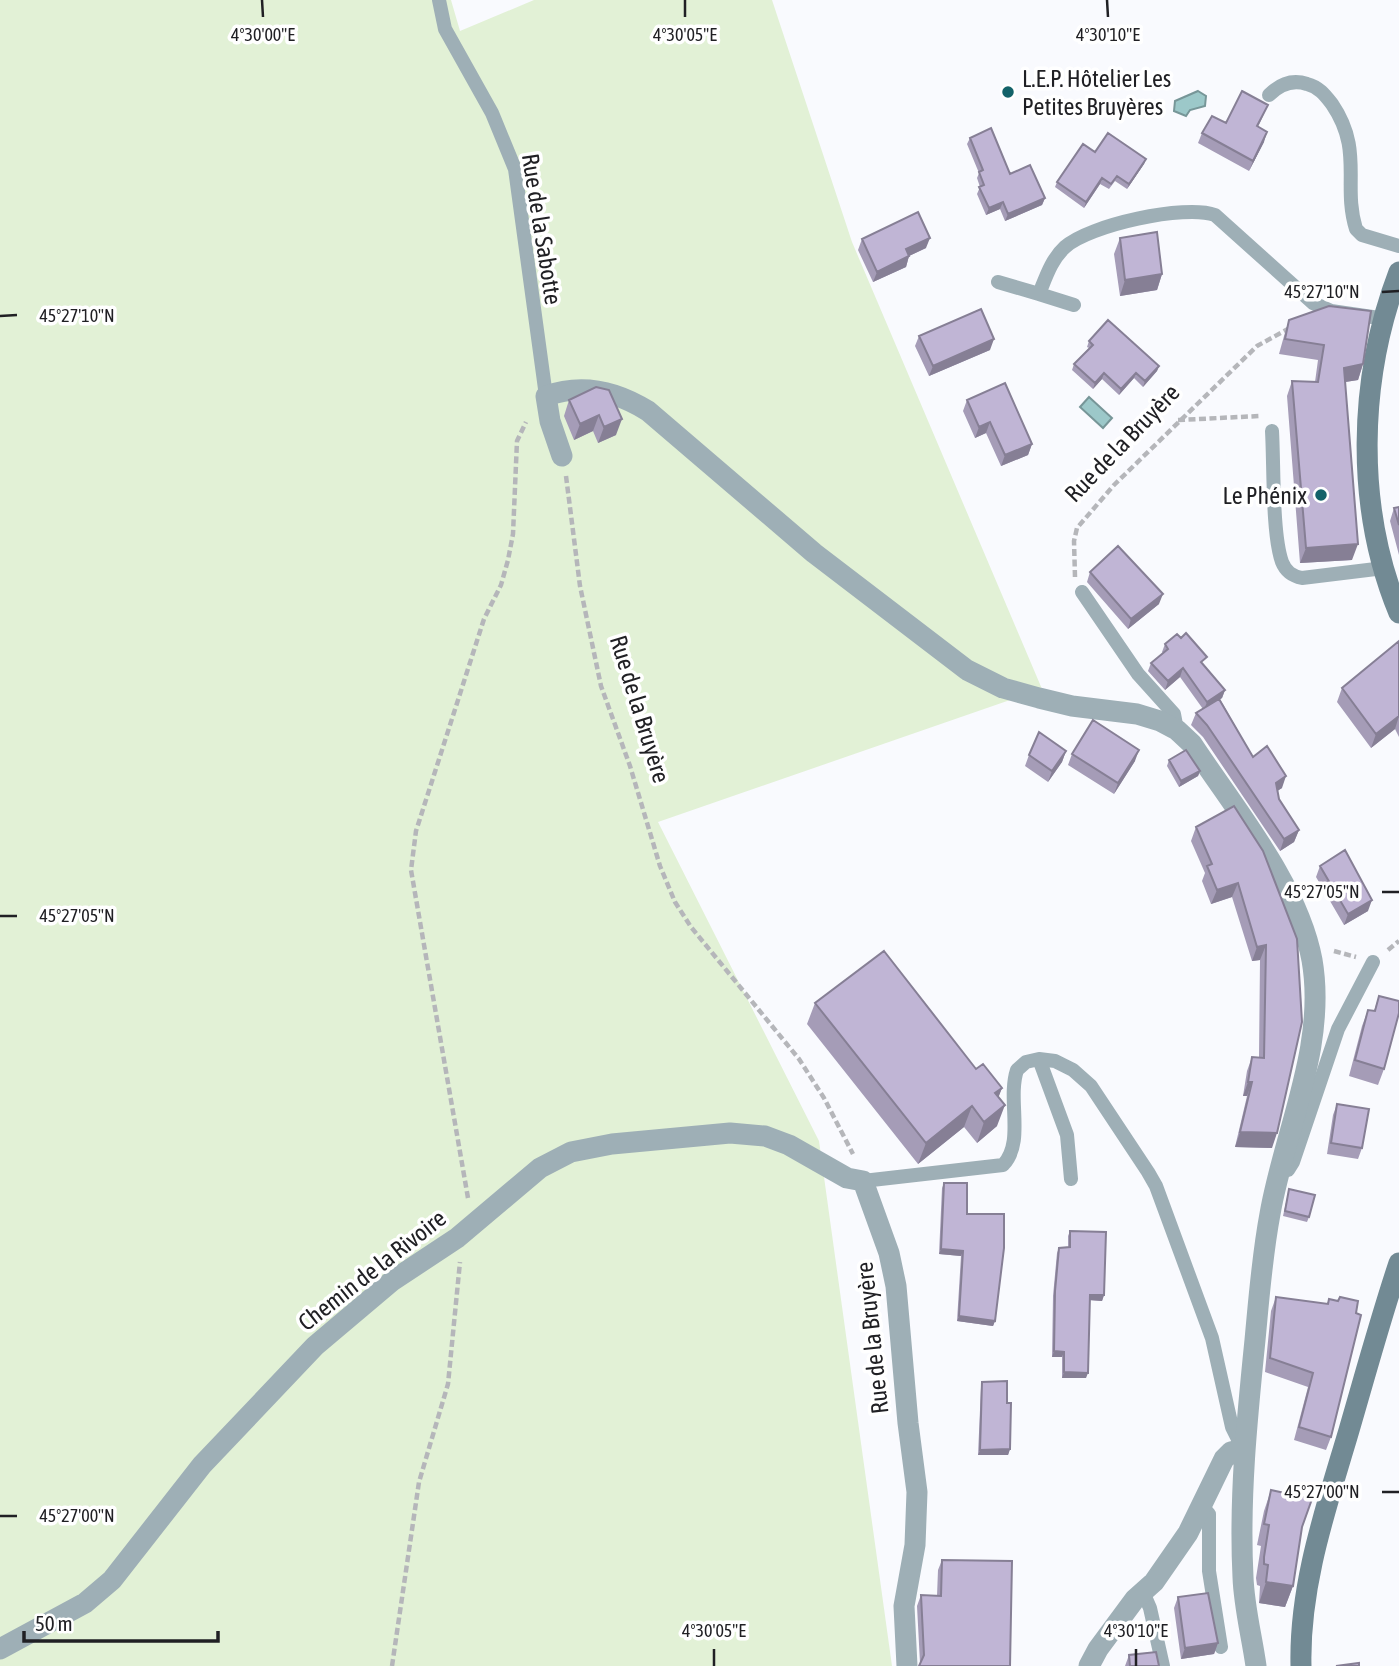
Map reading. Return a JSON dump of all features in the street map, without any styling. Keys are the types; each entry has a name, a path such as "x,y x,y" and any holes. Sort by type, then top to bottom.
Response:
{"main road":[{"path":"1399,272 1377,351 1366,469 1372,522 1399,613"},
{"path":"1301,1666 1310,1571 1399,1263"}],"street":[{"path":"562,456 550,421 546,396 561,391 611,392 648,411 814,553 967,670 1003,688 1072,706 1137,714 1177,730 1192,744 1273,868 1292,904 1312,961 1313,1005 1307,1069 1279,1170 1266,1237 1244,1449 1243,1577 1256,1666"},
{"name":"Chemin de la Rivoire","path":"0,1649 85,1603 111,1580 202,1465 315,1346 392,1281 457,1238 521,1182 571,1152 665,1138 730,1133 765,1136 789,1145 847,1178 863,1181"},
{"name":"Rue de la Bruyère","path":"863,1181 880,1224 896,1286 906,1412 917,1492 915,1545 904,1606 907,1666"},
{"path":"1089,1666 1098,1649 1143,1592 1154,1583 1188,1534 1224,1459 1231,1452 1244,1449"}],"lane":[{"name":"Rue de la Sabotte","path":"439,0 446,29 492,113 514,169 546,396"},
{"path":"1269,95 1285,83 1299,82 1324,93 1346,129 1352,151 1353,219 1356,229 1362,235 1399,246"},
{"path":"1039,294 1055,257 1078,237 1118,223 1199,211 1215,215 1313,303 1331,312 1386,319"},
{"path":"998,282 1074,305"},
{"path":"1272,431 1279,547 1287,571 1292,576 1302,578 1384,568"},
{"path":"1082,592 1138,674 1174,714 1177,730"},
{"path":"1279,1170 1289,1170 1293,1162 1338,1029 1373,961"},
{"path":"1039,1059 1067,1135 1071,1179"},
{"path":"863,1181 1003,1166 1012,1156 1013,1094 1017,1070 1026,1062 1039,1059 1055,1061 1073,1070 1091,1086 1156,1186 1212,1338 1231,1427 1237,1443 1244,1449"},
{"path":"1202,1506 1209,1514 1209,1571 1221,1647"},
{"path":"1143,1592 1150,1608 1163,1666"}],"path":[{"name":"Rue de la Bruyère","path":"1082,592 1075,578 1077,528 1114,485 1257,346 1276,334 1331,312"},
{"path":"475,1222 411,870 416,831 484,619 501,585 508,561 513,534 517,441 528,416 546,396"},
{"name":"Rue de la Bruyère","path":"562,456 575,534 580,586 601,686 630,766 660,866 691,927 799,1059 849,1144 863,1181"},
{"path":"1324,948 1373,961"},
{"path":"392,1666 419,1482 447,1384 461,1256 457,1238"}],"green space":[{"path":"0,0 451,0 460,31 534,0 772,0 852,242 1042,689 658,822 819,1141 892,1666 0,1666"}],"water":[{"path":"1198,91 1206,96 1205,106 1190,110 1186,116 1174,111 1175,101"},
{"path":"1089,397 1112,418 1103,428 1080,407"}],"building":[{"path":"1242,91 1268,105 1257,126 1267,132 1253,161 1202,133 1212,116 1226,123"},
{"path":"991,128 1010,174 1030,165 1045,198 1008,214 1003,202 989,208 979,187 984,185 979,172 983,170 970,138"},
{"path":"1108,133 1146,159 1129,184 1117,176 1111,184 1102,178 1086,202 1057,182 1083,144 1095,152"},
{"path":"918,212 930,238 906,249 909,256 877,272 862,239"},
{"path":"1157,232 1162,274 1125,280 1120,238"},
{"path":"1329,306 1371,311 1363,364 1344,368 1358,544 1306,548 1292,381 1318,382 1324,345 1285,339 1289,320"},
{"path":"981,309 994,339 933,366 919,336"},
{"path":"1108,320 1159,366 1145,381 1136,373 1121,389 1104,373 1095,383 1074,364 1093,345 1089,341"},
{"path":"1005,383 1032,444 1005,455 990,422 979,427 967,400"},
{"path":"596,387 609,390 622,419 604,427 599,415 580,424 569,400"},
{"path":"1399,507 1399,525 1394,508"},
{"path":"1118,546 1163,594 1131,619 1090,572"},
{"path":"1186,633 1207,657 1201,662 1225,690 1207,702 1183,668 1168,681 1151,663 1168,649 1165,644 1177,634 1181,638"},
{"path":"1399,641 1399,716 1376,734 1342,688"},
{"path":"1219,699 1253,757 1267,746 1286,776 1276,783 1279,799 1299,830 1284,839 1207,725 1196,713"},
{"path":"1093,720 1139,750 1118,783 1072,754"},
{"path":"1039,732 1066,751 1052,771 1029,755"},
{"path":"1186,750 1200,771 1181,781 1169,760"},
{"path":"1234,806 1263,851 1297,939 1302,1022 1277,1133 1240,1132 1252,1082 1248,1082 1252,1057 1264,1058 1266,945 1257,947 1238,883 1217,890 1207,866 1212,864 1196,827"},
{"path":"1345,850 1372,900 1348,914 1320,866"},
{"path":"884,951 976,1069 983,1064 1002,1088 995,1093 1005,1105 984,1122 972,1106 926,1143 815,1003"},
{"path":"1379,996 1399,1001 1399,1013 1384,1069 1355,1060 1368,1010 1375,1011"},
{"path":"1337,1104 1369,1109 1362,1148 1331,1143"},
{"path":"944,1183 967,1183 967,1214 1004,1214 1004,1248 995,1321 959,1316 963,1251 941,1249"},
{"path":"1289,1189 1315,1195 1309,1217 1285,1211"},
{"path":"1070,1231 1106,1232 1104,1295 1090,1295 1088,1373 1064,1372 1064,1352 1054,1351 1059,1248 1070,1247"},
{"path":"1276,1297 1328,1304 1329,1299 1338,1301 1340,1297 1358,1301 1356,1313 1361,1315 1331,1437 1299,1427 1313,1373 1270,1358"},
{"path":"1007,1381 1007,1403 1011,1403 1010,1449 980,1450 982,1382"},
{"path":"1271,1490 1312,1499 1302,1527 1293,1586 1266,1582 1268,1565 1264,1564 1264,1557 1269,1525 1264,1524"},
{"path":"942,1560 1012,1561 1010,1666 919,1666 924,1655 921,1595 941,1596"},
{"path":"1208,1593 1218,1643 1185,1648 1178,1597"},
{"path":"1156,1652 1159,1666 1130,1666 1129,1655"},
{"path":"1359,1663 1359,1666 1336,1666"}],"place":[{"name":"L.E.P. Hôtelier Les Petites Bruyères","path":"1008,92"},
{"name":"Le Phénix","path":"1321,495"}]}
